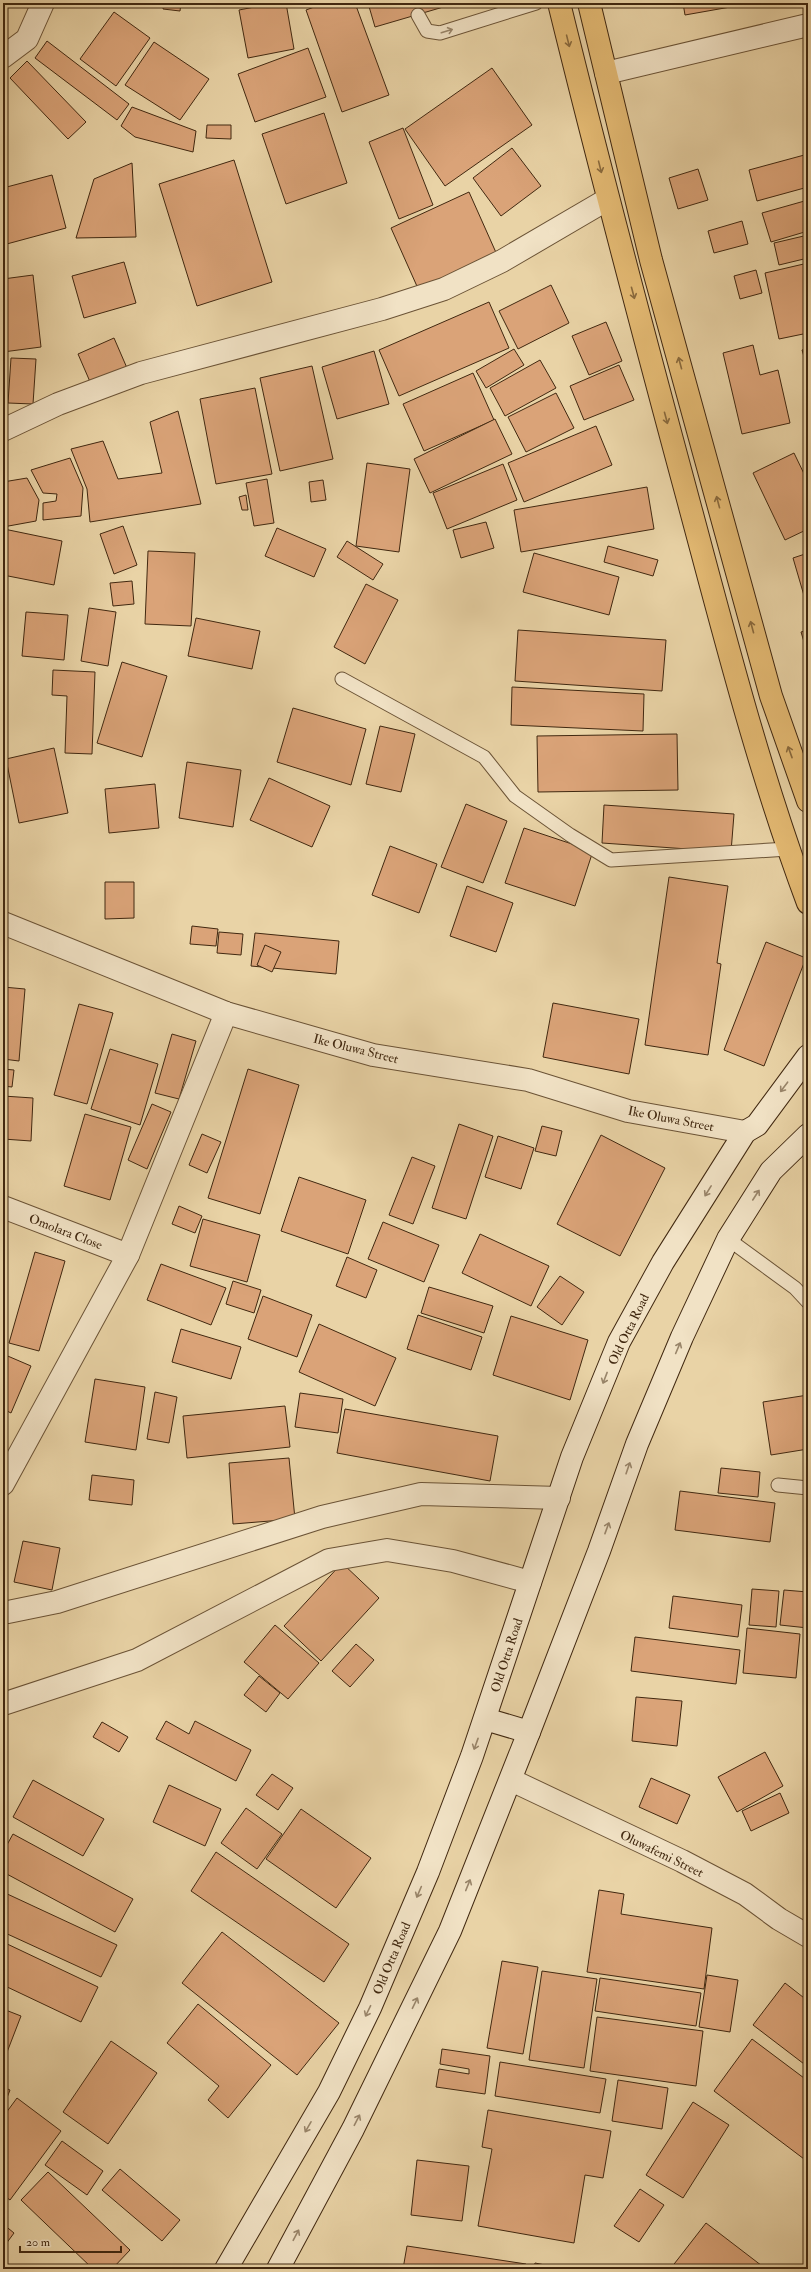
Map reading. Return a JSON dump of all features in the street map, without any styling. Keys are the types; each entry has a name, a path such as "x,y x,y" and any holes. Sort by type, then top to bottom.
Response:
{"main road":[{"path":"559,3 608,199 744,708 788,849 808,903"},
{"path":"589,3 651,260 771,696 808,802"}],"street":[{"path":"3,57 26,39 44,3"},
{"path":"606,73 808,25"},
{"path":"3,430 58,404 141,373 382,309 444,288 502,261 608,199"},
{"name":"Ike Oluwa Street","path":"3,923 226,1013 373,1055 528,1080 628,1111 745,1132"},
{"path":"3,1484 128,1255 226,1013"},
{"name":"Old Otta Road","path":"226,2269 329,2092 370,2008 428,1872 485,1719 572,1457 619,1342 663,1262 745,1132 757,1125 808,1056"},
{"path":"278,2269 353,2129 443,1945 529,1732 599,1551 643,1429 728,1238 771,1171 808,1135"},
{"name":"Omolara Close","path":"3,1207 128,1255"},
{"path":"5,1611 57,1602 322,1517 422,1494 559,1498"},
{"path":"6,1709 137,1660 329,1560 387,1550 453,1561 530,1582"},
{"path":"485,1719 529,1732"},
{"name":"Oluwafemi Street","path":"510,1780 682,1861 745,1894 780,1919 808,1936"}],"lane":[{"path":"418,15 428,31 440,33 536,3"},
{"path":"342,679 484,757 515,796 570,835 611,860 788,849"},
{"path":"728,1238 795,1288 808,1302"},
{"path":"778,1485 808,1488"}],"building":[{"path":"164,3 181,3 180,11 163,9"},
{"path":"275,3 286,3 294,49 248,58 239,10"},
{"path":"325,3 355,3 389,95 342,112 306,10"},
{"path":"368,3 457,3 375,27"},
{"path":"683,3 753,3 685,15"},
{"path":"114,12 150,38 116,86 80,59"},
{"path":"47,41 129,104 117,120 35,58"},
{"path":"154,42 209,79 180,120 125,85"},
{"path":"308,48 326,97 255,122 238,74"},
{"path":"27,61 86,122 68,139 10,78"},
{"path":"492,68 532,125 445,186 405,129"},
{"path":"132,107 196,131 193,152 135,137 121,126"},
{"path":"324,113 347,183 286,204 262,134"},
{"path":"207,125 231,125 231,139 206,138"},
{"path":"403,128 433,205 399,219 369,142"},
{"path":"512,148 541,186 501,216 473,178"},
{"path":"808,154 808,187 757,201 749,170"},
{"path":"234,160 272,282 197,306 159,184"},
{"path":"132,163 136,237 76,238 94,179"},
{"path":"698,169 708,200 678,209 669,178"},
{"path":"52,175 66,228 3,245 3,188"},
{"path":"469,192 498,257 420,293 391,228"},
{"path":"808,200 808,231 771,242 762,213"},
{"path":"742,221 748,244 714,253 708,231"},
{"path":"808,235 808,258 779,265 774,243"},
{"path":"124,262 136,303 84,318 72,276"},
{"path":"808,263 808,333 779,339 765,273"},
{"path":"756,270 762,293 740,299 734,276"},
{"path":"33,275 41,347 3,352 3,279"},
{"path":"551,285 569,323 518,349 499,311"},
{"path":"489,302 509,348 399,396 379,350"},
{"path":"606,322 622,361 589,375 572,336"},
{"path":"114,338 127,368 91,384 78,354"},
{"path":"753,345 760,375 778,370 790,423 742,434 723,353"},
{"path":"808,348 808,370 802,350"},
{"path":"514,349 524,365 486,388 476,371"},
{"path":"374,351 389,404 337,419 322,367"},
{"path":"11,358 36,359 33,404 8,403"},
{"path":"540,360 556,388 505,416 490,388"},
{"path":"619,365 634,400 584,420 570,386"},
{"path":"312,366 333,459 280,471 260,378"},
{"path":"473,373 494,420 424,451 403,404"},
{"path":"255,388 272,474 216,484 200,399"},
{"path":"556,393 574,428 526,452 508,417"},
{"path":"178,411 201,504 90,522 87,489 71,449 103,441 118,479 162,473 150,422"},
{"path":"495,419 512,454 430,493 414,459"},
{"path":"596,426 612,465 524,502 508,463"},
{"path":"794,453 808,482 808,529 785,540 753,473"},
{"path":"70,458 83,488 81,516 43,520 43,503 56,501 57,494 43,493 31,470"},
{"path":"367,463 410,469 399,552 356,546"},
{"path":"503,464 517,500 447,529 433,493"},
{"path":"27,478 39,500 36,521 3,527 3,482"},
{"path":"267,479 274,523 254,526 246,483"},
{"path":"323,480 326,500 311,502 309,482"},
{"path":"647,487 654,529 521,552 514,510"},
{"path":"246,495 248,510 242,510 239,497"},
{"path":"486,522 494,548 461,558 453,530"},
{"path":"123,526 137,565 114,574 100,534"},
{"path":"277,528 326,549 314,577 265,556"},
{"path":"4,529 62,541 54,585 3,575"},
{"path":"347,541 383,564 373,580 337,557"},
{"path":"608,546 658,560 653,576 604,562"},
{"path":"148,551 195,553 191,626 145,624"},
{"path":"534,553 619,577 609,615 523,592"},
{"path":"808,553 808,598 805,599 793,558"},
{"path":"132,581 134,604 113,606 110,583"},
{"path":"366,584 398,600 365,664 334,647"},
{"path":"89,608 116,612 108,666 81,661"},
{"path":"26,612 68,615 64,660 22,656"},
{"path":"196,618 260,631 252,669 188,656"},
{"path":"518,630 666,640 662,691 515,681"},
{"path":"808,630 808,655 801,632"},
{"path":"122,662 167,676 142,757 97,743"},
{"path":"53,670 95,672 92,754 65,753 67,696 52,695"},
{"path":"512,687 644,694 643,731 511,725"},
{"path":"293,708 366,729 351,785 277,762"},
{"path":"380,726 415,734 401,792 366,784"},
{"path":"677,734 678,790 538,792 537,736"},
{"path":"54,748 68,813 19,823 6,759"},
{"path":"187,762 241,770 233,827 179,818"},
{"path":"3,769 7,790 3,791"},
{"path":"269,778 330,806 312,847 250,820"},
{"path":"155,784 159,828 109,833 105,789"},
{"path":"466,804 507,821 483,883 441,867"},
{"path":"604,805 734,814 731,852 602,843"},
{"path":"524,828 593,851 575,906 505,883"},
{"path":"390,846 437,864 419,913 372,895"},
{"path":"669,877 728,886 717,963 721,964 708,1055 645,1045"},
{"path":"105,882 134,882 134,918 105,919"},
{"path":"467,886 513,903 496,952 450,936"},
{"path":"192,926 218,929 216,946 190,944"},
{"path":"219,932 243,934 241,955 217,953"},
{"path":"255,933 339,941 336,974 251,966"},
{"path":"766,942 806,958 764,1066 724,1050"},
{"path":"265,945 281,952 272,972 257,965"},
{"path":"3,987 25,989 19,1061 3,1059"},
{"path":"553,1003 639,1019 629,1074 543,1057"},
{"path":"79,1004 113,1013 87,1104 54,1095"},
{"path":"172,1034 196,1041 179,1099 155,1093"},
{"path":"110,1049 158,1064 140,1125 91,1109"},
{"path":"3,1069 14,1070 12,1087 3,1086"},
{"path":"248,1069 299,1085 260,1214 208,1198"},
{"path":"3,1096 33,1098 31,1141 3,1139"},
{"path":"152,1104 171,1112 147,1169 128,1160"},
{"path":"85,1114 131,1127 110,1200 64,1186"},
{"path":"459,1124 493,1136 466,1219 432,1208"},
{"path":"542,1126 562,1131 556,1156 535,1151"},
{"path":"202,1134 221,1142 207,1173 189,1165"},
{"path":"601,1135 665,1168 620,1256 557,1224"},
{"path":"498,1136 534,1148 521,1189 485,1177"},
{"path":"412,1157 435,1166 413,1224 389,1215"},
{"path":"299,1177 366,1200 348,1254 281,1231"},
{"path":"179,1206 202,1216 195,1233 172,1224"},
{"path":"203,1219 260,1235 247,1282 190,1266"},
{"path":"383,1222 439,1245 424,1282 368,1259"},
{"path":"480,1234 549,1266 531,1306 462,1273"},
{"path":"35,1252 65,1261 39,1351 9,1343"},
{"path":"347,1257 377,1270 366,1298 336,1286"},
{"path":"161,1264 226,1288 211,1325 147,1300"},
{"path":"560,1276 584,1292 562,1325 537,1307"},
{"path":"233,1281 261,1290 254,1313 226,1304"},
{"path":"429,1287 493,1306 484,1333 421,1313"},
{"path":"263,1296 312,1315 297,1357 248,1339"},
{"path":"418,1315 482,1337 471,1370 407,1349"},
{"path":"511,1316 588,1340 570,1400 493,1375"},
{"path":"319,1324 396,1358 375,1406 299,1372"},
{"path":"181,1329 241,1347 231,1379 172,1362"},
{"path":"3,1354 31,1366 11,1413 3,1409"},
{"path":"95,1379 145,1387 136,1450 85,1442"},
{"path":"155,1392 177,1397 169,1443 147,1439"},
{"path":"300,1393 343,1399 338,1433 295,1427"},
{"path":"808,1395 808,1449 771,1455 763,1402"},
{"path":"285,1406 290,1447 187,1458 183,1416"},
{"path":"345,1409 498,1436 490,1481 337,1453"},
{"path":"289,1458 295,1519 233,1524 229,1463"},
{"path":"721,1468 760,1472 758,1497 718,1493"},
{"path":"92,1475 134,1480 132,1505 89,1500"},
{"path":"680,1491 775,1503 770,1542 675,1530"},
{"path":"23,1541 60,1548 52,1590 14,1582"},
{"path":"342,1563 379,1598 321,1661 284,1626"},
{"path":"752,1589 779,1591 776,1627 749,1625"},
{"path":"784,1590 808,1592 808,1628 780,1625"},
{"path":"673,1596 742,1605 738,1637 669,1628"},
{"path":"275,1625 319,1663 288,1699 244,1662"},
{"path":"747,1628 800,1634 796,1678 743,1673"},
{"path":"635,1637 740,1650 736,1684 631,1671"},
{"path":"356,1644 374,1660 350,1687 332,1671"},
{"path":"259,1676 280,1693 266,1712 244,1695"},
{"path":"636,1697 682,1701 677,1746 632,1741"},
{"path":"166,1721 189,1734 195,1721 251,1750 236,1781 156,1739"},
{"path":"102,1722 128,1737 119,1752 93,1737"},
{"path":"765,1752 783,1786 737,1812 718,1777"},
{"path":"272,1774 293,1788 278,1810 256,1795"},
{"path":"651,1778 690,1795 677,1824 639,1807"},
{"path":"33,1780 104,1819 83,1856 13,1817"},
{"path":"169,1785 221,1809 205,1846 153,1822"},
{"path":"780,1793 789,1813 751,1831 742,1811"},
{"path":"246,1808 282,1834 257,1869 221,1843"},
{"path":"301,1809 371,1858 336,1908 266,1859"},
{"path":"13,1834 133,1899 115,1932 3,1872 3,1852"},
{"path":"216,1852 349,1944 324,1982 191,1891"},
{"path":"599,1890 624,1894 621,1914 712,1928 704,1989 587,1972"},
{"path":"3,1892 117,1945 101,1977 3,1932"},
{"path":"222,1932 339,2023 297,2075 182,1983"},
{"path":"3,1942 98,1987 81,2022 3,1985"},
{"path":"502,1961 538,1967 523,2054 487,2048"},
{"path":"542,1971 597,1979 584,2068 529,2060"},
{"path":"707,1975 738,1980 730,2032 699,2027"},
{"path":"600,1978 701,1993 696,2026 595,2011"},
{"path":"785,1983 808,2001 808,2067 753,2025"},
{"path":"198,2004 271,2065 228,2118 208,2100 219,2086 167,2043"},
{"path":"3,2009 21,2016 4,2060 3,2059"},
{"path":"597,2017 703,2031 696,2086 590,2071"},
{"path":"752,2039 808,2081 808,2162 714,2091"},
{"path":"111,2041 157,2073 108,2144 63,2112"},
{"path":"442,2049 490,2056 485,2094 436,2087 439,2069 469,2074 469,2069 440,2064"},
{"path":"500,2062 606,2079 600,2113 495,2096"},
{"path":"618,2080 668,2088 662,2129 612,2121"},
{"path":"3,2087 10,2090 3,2108"},
{"path":"17,2098 61,2131 10,2200 3,2195 3,2117"},
{"path":"693,2102 729,2125 683,2198 646,2175"},
{"path":"488,2110 611,2131 603,2178 585,2175 574,2243 478,2226 492,2149 482,2147"},
{"path":"62,2141 103,2171 87,2195 45,2165"},
{"path":"417,2160 469,2166 462,2221 411,2215"},
{"path":"120,2169 180,2220 162,2241 102,2190"},
{"path":"48,2172 130,2250 112,2269 93,2269 21,2200"},
{"path":"640,2189 664,2205 639,2242 614,2226"},
{"path":"706,2223 766,2269 671,2268"},
{"path":"3,2224 14,2233 3,2248"},
{"path":"407,2246 526,2264 525,2269 403,2269"},
{"path":"535,2263 565,2269 533,2269"}]}
